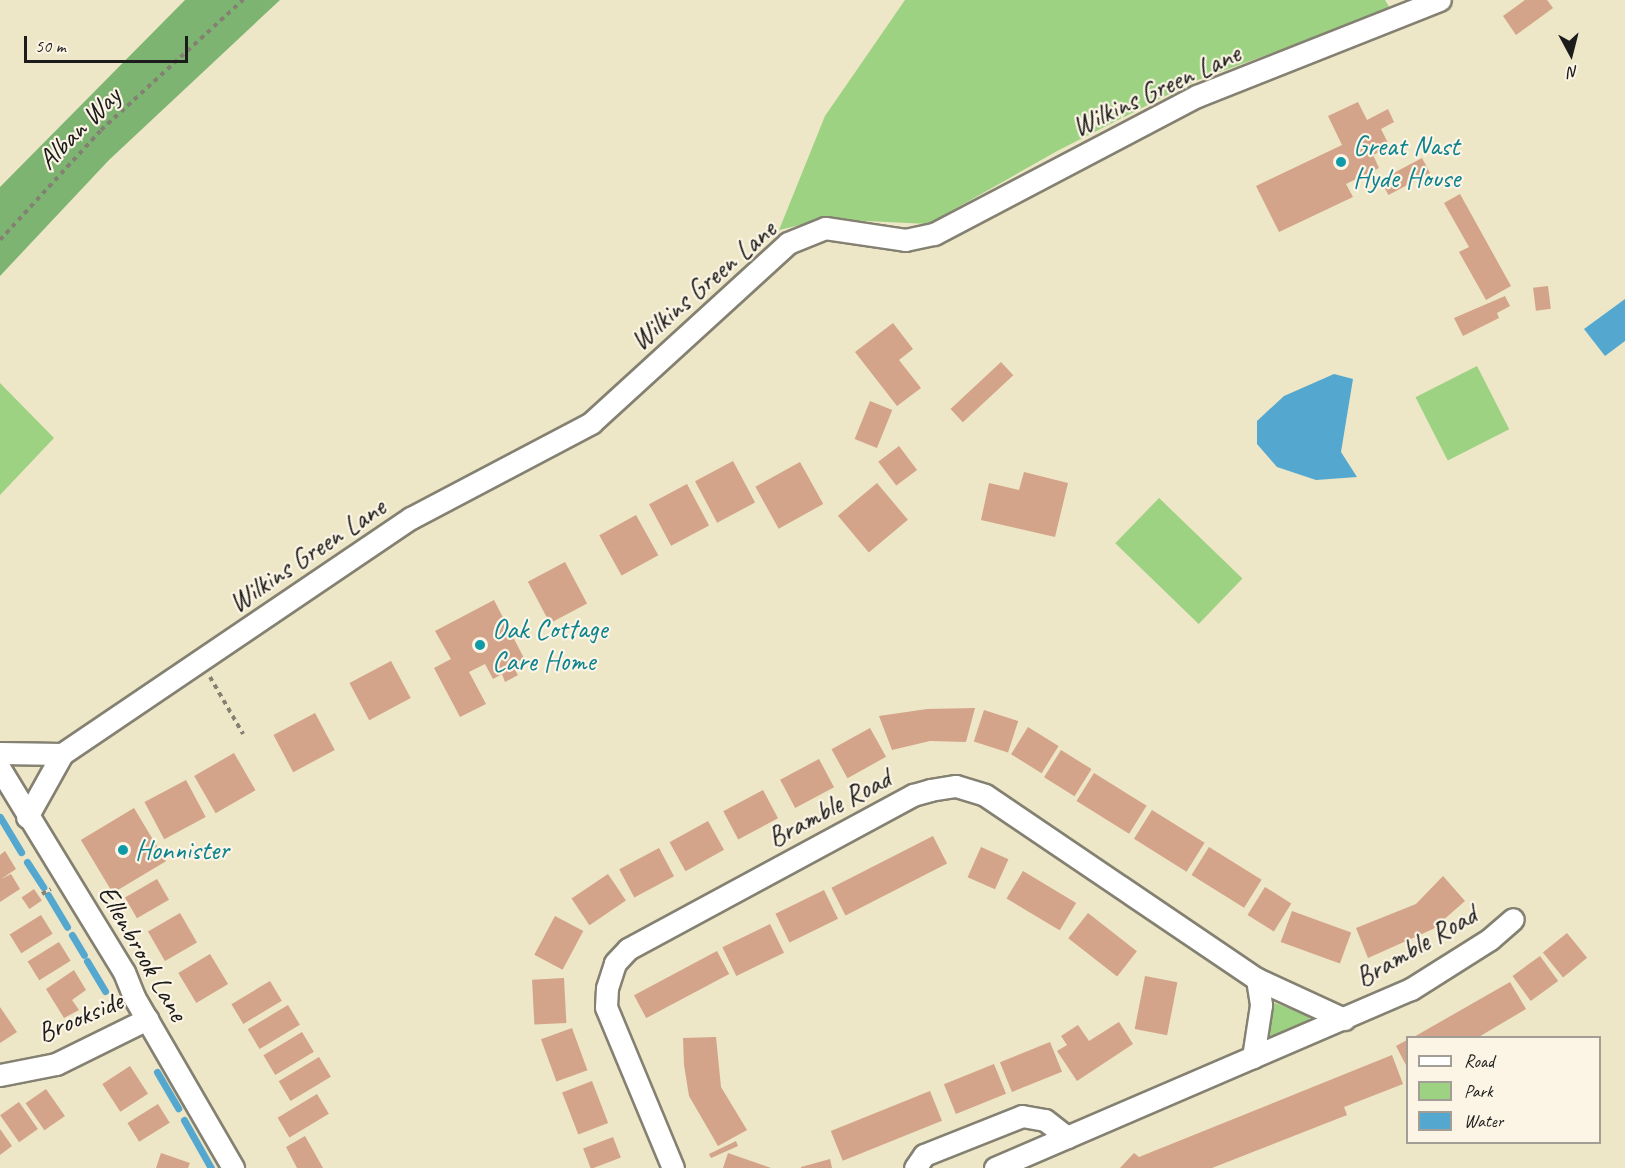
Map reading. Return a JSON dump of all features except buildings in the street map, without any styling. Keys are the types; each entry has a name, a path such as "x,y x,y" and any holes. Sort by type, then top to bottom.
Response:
{"street":[{"name":"Wilkins Green Lane","path":"27,817 62,754 411,518 591,423 788,243 825,228 905,240 934,234 1197,96 1440,0"},
{"path":"0,753 62,754"},
{"name":"Ellenbrook Lane","path":"0,769 27,817 124,972 147,1019 233,1168"},
{"name":"Bramble Road","path":"673,1168 606,1007 607,988 615,963 628,949 913,795 956,786 985,795 1257,979 1344,1019"},
{"name":"Bramble Road","path":"995,1168 1411,989 1490,939 1513,919"},
{"path":"1253,1057 1261,1005 1257,979"},
{"name":"Brookside","path":"0,1074 56,1064 147,1019"},
{"path":"915,1168 924,1155 1022,1116 1045,1120 1061,1140 1041,1168"}],"path":[{"name":"Alban Way","path":"0,240 101,130 243,0"},
{"path":"201,662 243,734"}],"green space":[{"path":"185,0 280,0 109,160 0,276 0,187"},
{"path":"905,0 1385,0 1391,10 1195,81 1059,150 928,224 826,219 779,230 825,116"},
{"path":"1477,366 1509,429 1448,461 1416,397"},
{"path":"0,383 54,438 0,495"},
{"path":"1159,498 1242,579 1199,624 1115,543"},
{"path":"1275,1003 1309,1016 1310,1024 1272,1040 1268,1035 1270,1006"}],"water":[{"path":"1625,299 1625,341 1605,356 1584,329"},
{"path":"1334,374 1353,379 1341,452 1357,477 1316,480 1277,467 1257,444 1257,421 1284,396"}],"waterway":[{"path":"0,817 21,852"},
{"path":"27,862 43,887"},
{"path":"48,895 67,927"},
{"path":"72,935 84,955"},
{"path":"87,961 105,991"},
{"path":"157,1072 178,1108"},
{"path":"184,1120 211,1168"}],"place":[{"name":"Great Nast Hyde House","path":"1341,162"},
{"name":"Oak Cottage Care Home","path":"480,645"},
{"name":"Honnister","path":"123,850"}]}
